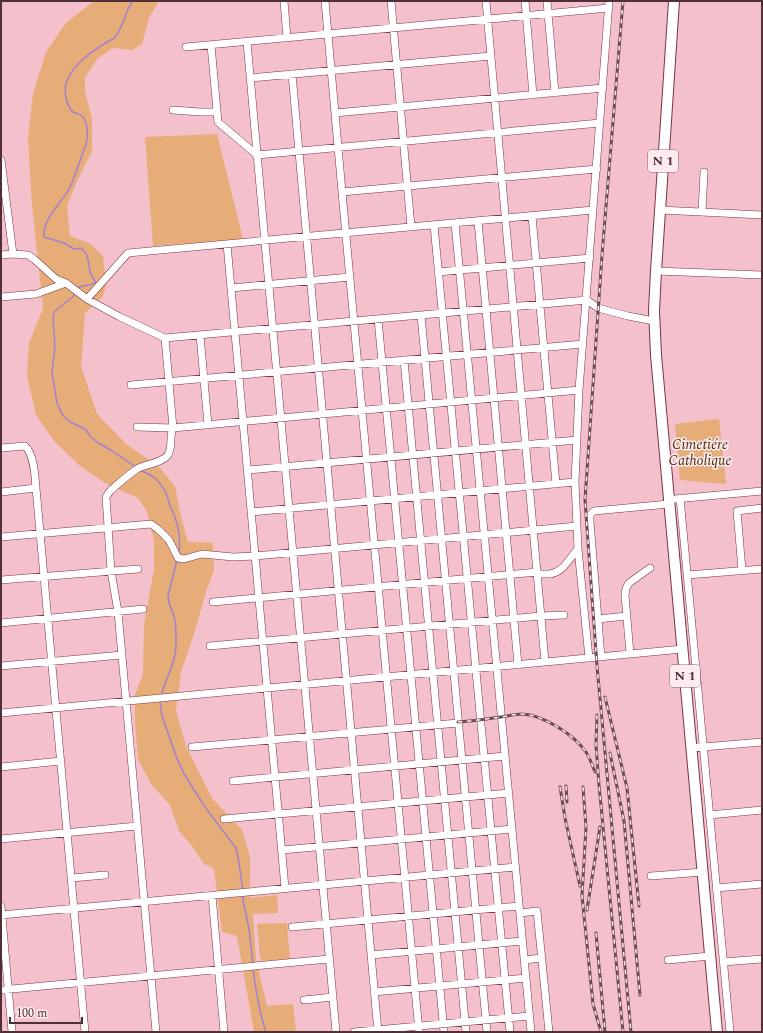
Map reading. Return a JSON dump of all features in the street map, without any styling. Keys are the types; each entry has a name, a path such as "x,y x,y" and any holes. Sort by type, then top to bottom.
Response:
{"highway":[{"name":"N 1","path":"674,1 654,321 717,1032"}],"street":[{"path":"284,1 287,38"},
{"path":"325,1 419,1029"},
{"path":"391,1 411,227"},
{"path":"486,1 545,662"},
{"path":"525,1 533,95"},
{"path":"547,1 555,93"},
{"path":"186,47 549,14 609,5 579,390 575,482 578,549 589,658"},
{"path":"247,42 336,1032"},
{"path":"211,45 218,122 257,155 600,123"},
{"path":"250,78 490,56"},
{"path":"292,74 378,1031"},
{"path":"335,113 603,88"},
{"path":"173,110 217,112"},
{"path":"1,160 3,193 13,254"},
{"path":"342,192 597,169"},
{"path":"702,212 704,172"},
{"path":"87,298 128,253 593,210"},
{"path":"660,210 762,215"},
{"path":"532,216 556,484"},
{"path":"478,221 518,664"},
{"path":"455,223 531,1032"},
{"path":"434,225 510,1032"},
{"path":"227,244 285,888"},
{"path":"1,255 28,255 56,278 66,283 87,298 120,317 165,338 587,300 598,308 654,321"},
{"path":"438,272 590,258"},
{"path":"656,271 762,275"},
{"path":"231,288 350,277"},
{"path":"1,297 36,294 66,283"},
{"path":"421,315 487,1032"},
{"path":"378,319 444,1032"},
{"path":"200,335 208,424"},
{"path":"156,1032 118,612 111,571 106,497 138,468 162,459 169,454 170,435 173,428 165,338"},
{"path":"131,385 583,344"},
{"path":"404,360 466,1032"},
{"path":"137,426 173,428 579,390"},
{"path":"248,470 577,440"},
{"path":"1,448 25,446 28,448 32,458 41,533 85,1032"},
{"path":"251,512 575,482"},
{"path":"1,492 36,488"},
{"path":"601,657 590,515 594,511 669,502 680,498 762,491"},
{"path":"680,498 730,1032"},
{"path":"742,570 737,510 762,508"},
{"path":"1,537 151,524 169,540 176,556 179,559 184,560 202,554 233,557 255,556 577,526"},
{"path":"213,602 510,575 537,573 551,574 564,568 578,549"},
{"path":"630,654 625,595 627,585 650,568"},
{"path":"1,580 138,569"},
{"path":"687,576 762,569"},
{"path":"1,623 143,610"},
{"path":"210,646 514,618 564,615"},
{"path":"598,619 627,616"},
{"path":"1,713 682,649"},
{"path":"1,666 122,655"},
{"path":"192,748 458,723"},
{"path":"691,748 762,742"},
{"path":"232,781 505,756"},
{"path":"1,766 61,761"},
{"path":"224,819 509,793"},
{"path":"709,815 762,810"},
{"path":"1,839 137,826"},
{"path":"282,850 512,829"},
{"path":"1,915 516,867"},
{"path":"651,876 703,872"},
{"path":"72,878 105,874"},
{"path":"716,888 762,884"},
{"path":"212,895 224,1032"},
{"path":"1,906 5,989 12,1032"},
{"path":"292,927 498,908 537,911 549,1032"},
{"path":"371,955 522,941"},
{"path":"668,960 710,956"},
{"path":"524,960 541,958"},
{"path":"5,989 330,959"},
{"path":"723,962 762,959"},
{"path":"374,992 526,978"},
{"path":"304,1000 333,997"},
{"path":"354,1032 419,1029 443,1024 530,1016"}],"green space":[{"path":"94,1 159,1 149,18 142,44 132,50 113,48 98,58 85,77 85,91 92,119 92,151 76,183 67,206 70,236 91,244 103,256 106,286 103,296 85,313 81,366 97,414 126,444 158,466 175,486 180,513 188,542 213,543 214,570 181,672 176,711 186,746 212,798 242,830 250,857 250,898 277,895 278,913 253,914 256,960 267,1006 293,1004 296,1032 254,1032 237,936 222,932 214,869 203,863 192,846 179,831 170,805 151,784 138,759 135,722 135,695 143,674 144,624 154,569 154,541 147,512 138,498 105,483 80,466 54,441 36,415 27,376 29,343 43,308 32,206 28,138 33,94 46,52 66,23"},
{"path":"217,134 243,239 153,246 145,137"},
{"name":"Cimetiére Catholique","path":"719,419 726,484 680,480 675,424"},
{"path":"287,923 290,959 262,961 260,958 257,924"}],"waterway":[{"path":"76,289 95,283 86,254 81,248 74,249 64,243 44,237 44,231 49,218 71,185 87,140 85,120 81,115 73,112 67,102 65,94 66,83 80,62 114,38 133,1"},
{"path":"75,292 73,297 54,312 53,318 55,346 52,373 57,403 66,419 85,429 97,442 136,467"},
{"path":"141,470 155,478 165,491 177,524 180,541 179,553"},
{"path":"161,696 176,649 175,620 168,596 177,560"},
{"path":"161,699 160,703 162,716 184,774 205,807 236,848 243,891"},
{"path":"243,894 253,964"},
{"path":"253,970 266,1032"}],"railway":[{"path":"623,1 602,255 585,500 597,666 631,1032"},
{"path":"605,697 627,788 639,906"},
{"path":"458,722 519,714 531,715 540,718 558,727 574,739 587,754 595,772"},
{"path":"597,715 596,745 599,785 623,1032"},
{"path":"610,753 624,821 640,995"},
{"path":"566,786 567,802"},
{"path":"560,787 565,818 580,886"},
{"path":"583,787 586,827 582,896 593,1004 601,1032"},
{"path":"587,910 600,827"},
{"path":"596,933 605,1032"}]}
